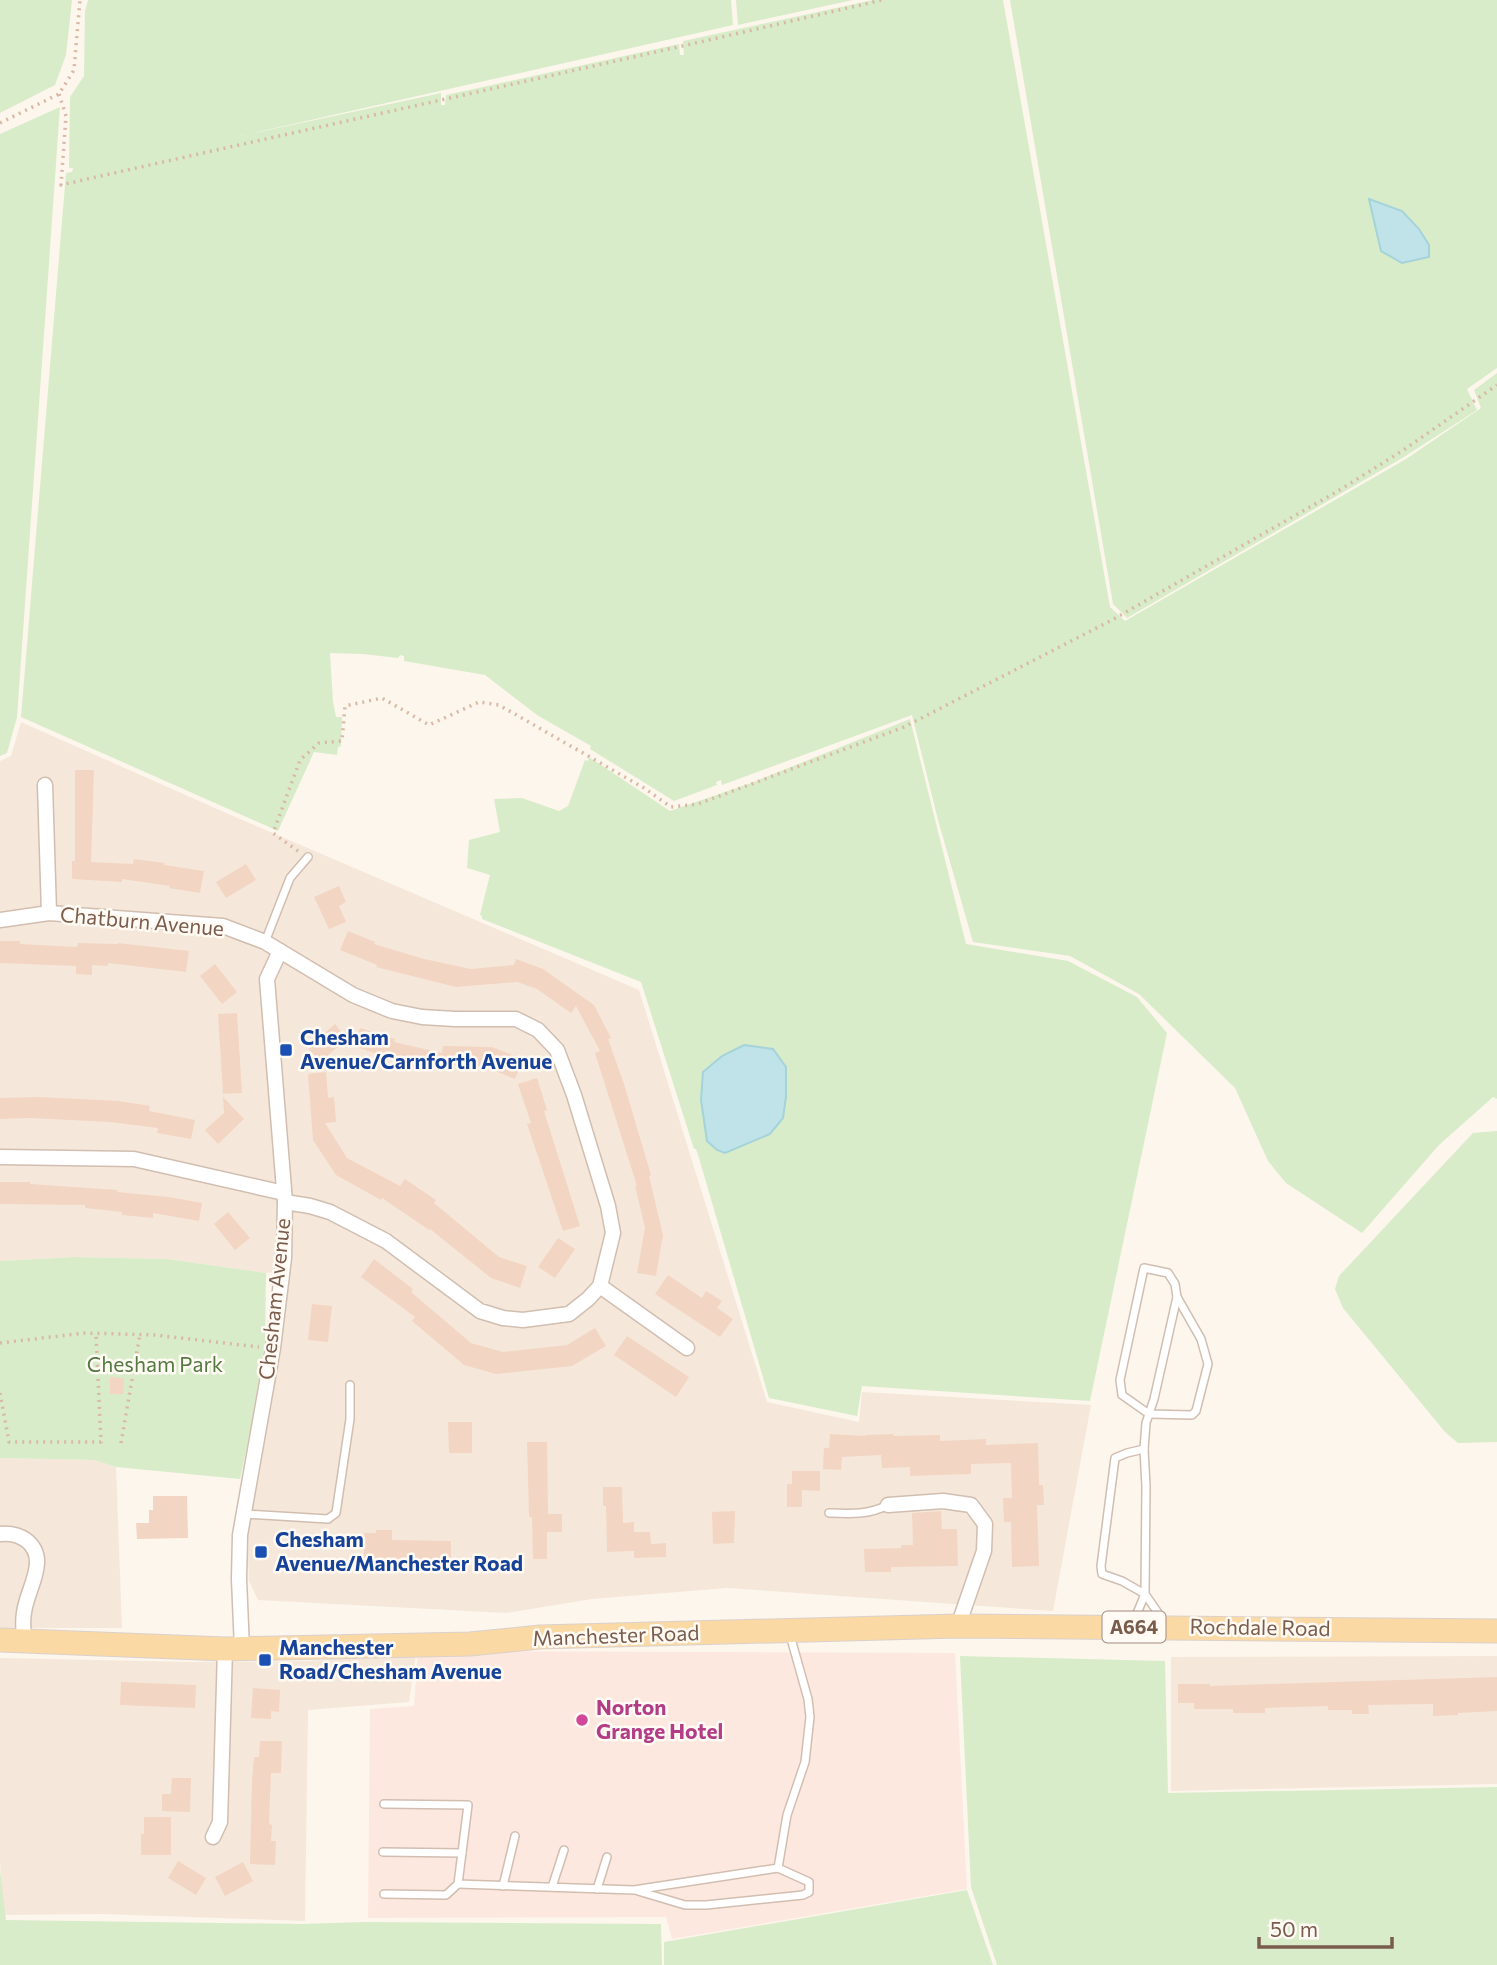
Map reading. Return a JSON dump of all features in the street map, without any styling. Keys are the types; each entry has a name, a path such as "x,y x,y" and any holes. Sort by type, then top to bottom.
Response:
{"main road":[{"name":"Rochdale Road","path":"780,1631 958,1626 1497,1631"},
{"name":"Manchester Road","path":"0,1640 233,1649 470,1644 540,1637 780,1631"}],"street":[{"path":"45,785 49,913"},
{"name":"Chatburn Avenue","path":"0,920 49,913 223,926 265,942 354,995 392,1010 422,1017 516,1019 538,1030 557,1050 574,1095 608,1206 612,1233 600,1286"},
{"name":"Chesham Avenue","path":"213,1837 220,1822 243,1514 273,1348 284,1258 285,1198 267,979 280,951"},
{"path":"0,1157 134,1159 285,1198 330,1212 386,1241 480,1311 503,1318 523,1320 569,1314 600,1286 687,1348"},
{"path":"888,1505 943,1501 971,1505 985,1524 984,1551 958,1626"},
{"path":"0,1534 20,1536 29,1542 38,1561 37,1574 23,1614 24,1641"}],"lane":[{"path":"265,942 290,878 308,857"},
{"path":"1144,1268 1168,1273 1175,1284 1177,1297 1200,1339 1208,1364 1196,1410 1192,1415 1149,1415 1122,1395 1120,1380 1144,1268"},
{"path":"1132,1627 1144,1594 1146,1423 1177,1297"},
{"path":"243,1514 328,1519 336,1513 350,1419 350,1385"},
{"path":"1144,1449 1115,1458 1102,1574 1122,1581 1144,1594 1168,1627"},
{"path":"829,1513 860,1514 874,1512 888,1505"},
{"path":"778,1868 787,1815 805,1762 810,1717 808,1699 780,1631"},
{"path":"384,1804 468,1805 458,1884 446,1895 384,1894"},
{"path":"503,1886 515,1836"},
{"path":"552,1887 564,1850"},
{"path":"383,1852 462,1853"},
{"path":"597,1889 607,1857"},
{"path":"458,1884 634,1890 778,1868 809,1882 809,1892 803,1895 706,1905 685,1905 634,1890"}],"path":[{"path":"0,123 59,94 74,70 80,0"},
{"path":"59,94 66,116 61,185 882,0"},
{"path":"308,857 273,834 300,760 319,743 342,741 345,706 382,698 429,725 479,702 499,705 644,788 671,807 698,804 904,727 1112,620 1349,484 1497,385"},
{"path":"0,1343 96,1333 140,1334 273,1348"},
{"path":"0,1394 9,1442 101,1442 96,1333"},
{"path":"121,1443 140,1334"}],"shaded area":[{"path":"21,722 639,990 767,1402 859,1422 862,1392 1091,1405 1053,1611 727,1588 592,1599 507,1613 258,1600 249,1581 247,1539 280,1355 284,1271 266,1273 167,1259 74,1257 0,1261 0,761 11,756"},
{"path":"0,1458 94,1460 116,1467 122,1628 0,1628"},
{"path":"418,1651 955,1653 967,1889 672,1939 666,1917 368,1918 370,1709 414,1706"},
{"path":"416,1653 409,1702 308,1710 305,1921 101,1914 3,1915 0,1861 0,1658 194,1662 307,1661"},
{"path":"1497,1656 1497,1784 1171,1791 1171,1657"}],"green space":[{"path":"0,0 72,0 66,55 55,85 0,113"},
{"path":"88,0 731,0 733,25 240,136 441,93 441,105 445,105 446,95 679,44 680,55 684,55 683,41 873,0 1003,0 1110,607 1125,621 1406,459 1481,408 1474,390 1497,373 1497,1099 1493,1097 1439,1145 1362,1233 1286,1183 1268,1161 1235,1088 1139,994 1070,956 973,942 938,820 912,715 722,785 721,780 716,782 717,785 674,801 590,749 591,746 537,715 485,675 404,661 404,656 400,655 398,658 330,653 333,702 336,717 342,717 341,746 338,747 337,755 314,752 278,831 21,717 66,173 72,172 73,168 69,168 70,97 84,76 85,11"},
{"path":"736,0 853,0 738,25"},
{"path":"1010,0 1497,0 1497,368 1467,389 1477,410 1404,457 1127,618 1113,604"},
{"path":"60,107 17,717 7,753 0,756 0,134"},
{"path":"910,719 966,944 1068,961 1137,997 1167,1033 1090,1401 862,1386 857,1416 769,1398 699,1158 641,982 482,919 480,915 490,875 467,868 469,840 500,832 494,799 522,798 559,811 568,806 585,760 588,761 589,757 670,811 751,783"},
{"path":"1497,1131 1497,1442 1458,1443 1445,1432 1343,1308 1335,1289 1339,1276 1473,1133"},
{"name":"Chesham Park","path":"74,1257 167,1259 266,1273 265,1342 240,1479 116,1467 94,1460 0,1458 0,1261"},
{"path":"960,1656 1165,1661 1168,1793 1497,1787 1497,1965 997,1965 971,1887"},
{"path":"0,1870 6,1920 301,1924 661,1924 662,1965 0,1965"},
{"path":"967,1890 993,1965 664,1965 664,1942"}],"water":[{"path":"1369,199 1402,211 1419,229 1429,245 1429,257 1402,263 1381,251"},
{"path":"744,1045 773,1049 786,1067 783,1118 770,1134 725,1153 707,1141 701,1100 703,1072 722,1056"}],"building":[{"path":"75,770 94,770 91,862 133,864 134,859 204,871 200,893 122,879 122,882 72,879 72,861 75,861"},
{"path":"246,864 256,880 226,898 216,882"},
{"path":"339,886 346,902 339,906 346,922 329,929 314,897"},
{"path":"348,931 375,942 374,944 471,969 514,965 516,959 543,969 594,1005 611,1038 608,1039 651,1175 649,1176 663,1235 656,1276 637,1273 645,1228 637,1186 595,1053 600,1051 576,1006 571,1013 537,989 517,982 456,987 376,967 377,965 340,950"},
{"path":"0,941 77,947 78,943 118,943 189,951 186,972 108,963 108,966 92,965 92,975 76,974 76,966 0,963"},
{"path":"215,964 237,992 222,1004 200,976"},
{"path":"237,1013 242,1093 223,1094 218,1014"},
{"path":"335,1024 347,1039 320,1062 308,1048"},
{"path":"360,1028 395,1039 394,1042 442,1053 443,1046 492,1047 523,1059 515,1079 483,1066 431,1065 429,1071 400,1065 401,1062 354,1046"},
{"path":"326,1072 328,1098 334,1097 336,1122 325,1123 347,1158 400,1186 405,1179 436,1200 434,1203 499,1257 527,1266 520,1288 491,1278 430,1229 382,1198 381,1200 336,1175 313,1140 308,1074"},
{"path":"537,1078 547,1110 544,1111 580,1226 563,1231 527,1124 531,1123 518,1084"},
{"path":"223,1097 244,1119 218,1144 205,1130 224,1113"},
{"path":"0,1098 119,1101 150,1106 149,1111 195,1120 191,1139 157,1133 158,1128 110,1122 0,1119"},
{"path":"0,1182 118,1190 117,1192 202,1203 199,1221 153,1213 153,1218 122,1215 122,1212 85,1208 85,1205 0,1204"},
{"path":"228,1212 250,1238 235,1250 214,1224"},
{"path":"558,1238 575,1249 555,1278 538,1267"},
{"path":"374,1259 413,1289 411,1292 471,1343 503,1352 567,1345 595,1328 606,1346 572,1366 496,1374 464,1365 412,1321 415,1317 361,1277"},
{"path":"668,1275 702,1298 706,1291 722,1301 717,1308 733,1319 720,1337 655,1294"},
{"path":"312,1304 332,1306 328,1342 308,1340"},
{"path":"627,1336 689,1377 676,1397 614,1355"},
{"path":"110,1377 124,1378 123,1394 110,1394"},
{"path":"448,1422 472,1422 472,1453 449,1453"},
{"path":"830,1434 940,1435 940,1441 986,1439 986,1445 1038,1443 1039,1485 1043,1485 1044,1505 1037,1505 1039,1566 1012,1567 1011,1522 1004,1522 1003,1498 1012,1498 1011,1463 971,1464 971,1474 910,1476 910,1467 882,1468 881,1455 842,1457 841,1470 823,1469 824,1448 829,1448"},
{"path":"527,1442 547,1442 548,1514 562,1514 562,1532 547,1532 547,1559 533,1559"},
{"path":"792,1471 820,1471 820,1491 802,1490 802,1507 787,1507 787,1484 792,1484"},
{"path":"603,1487 622,1487 623,1523 634,1522 634,1532 650,1532 651,1544 666,1543 666,1557 634,1558 634,1551 607,1552"},
{"path":"153,1496 187,1496 188,1538 137,1539 136,1523 149,1523"},
{"path":"735,1511 734,1543 713,1544 712,1512"},
{"path":"941,1511 942,1529 957,1529 958,1566 891,1567 891,1572 865,1572 864,1549 913,1545 912,1513"},
{"path":"376,1530 392,1530 392,1540 451,1541 451,1559 364,1560 364,1533 376,1533"},
{"path":"1497,1677 1497,1711 1458,1715 1433,1716 1433,1704 1368,1705 1369,1714 1352,1714 1352,1710 1328,1710 1328,1706 1265,1708 1265,1713 1233,1713 1233,1709 1194,1709 1194,1703 1178,1703 1178,1684 1210,1686"},
{"path":"121,1682 196,1685 195,1708 120,1705"},
{"path":"253,1688 280,1690 279,1712 271,1711 271,1719 251,1718"},
{"path":"260,1741 282,1741 281,1773 271,1773 269,1824 272,1825 271,1841 276,1841 275,1865 250,1864 252,1781 254,1757 259,1757"},
{"path":"172,1778 191,1778 190,1812 162,1811 162,1794 171,1794"},
{"path":"144,1817 171,1817 171,1855 141,1855"},
{"path":"178,1861 206,1878 196,1895 168,1878"},
{"path":"243,1862 253,1881 225,1896 215,1877"}],"place":[{"name":"Chesham Avenue/Carnforth Avenue","path":"286,1050"},
{"name":"Chesham Avenue/Manchester Road","path":"261,1552"},
{"name":"Manchester Road/Chesham Avenue","path":"265,1660"},
{"name":"Norton Grange Hotel","path":"582,1720"}]}
